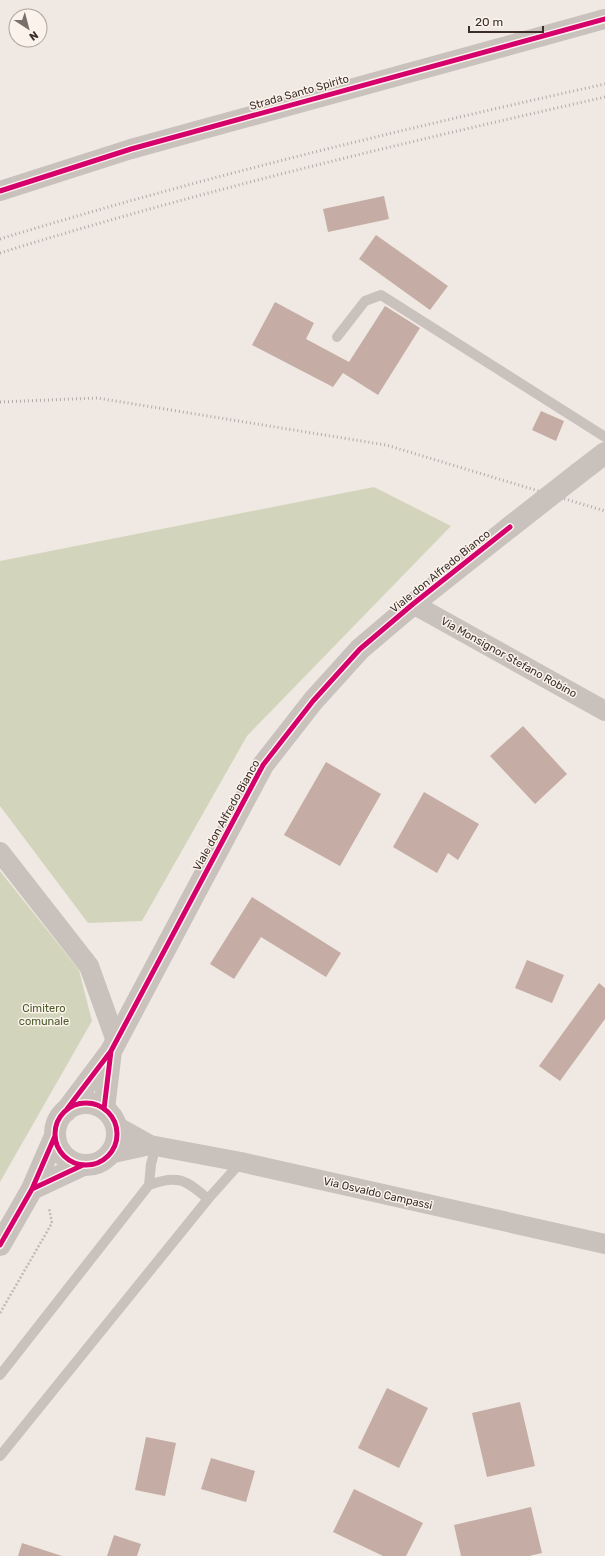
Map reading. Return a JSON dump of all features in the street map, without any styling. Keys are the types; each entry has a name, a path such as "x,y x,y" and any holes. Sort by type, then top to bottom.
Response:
{"street":[{"name":"Strada Santo Spirito","path":"0,191 131,149 605,19"},
{"name":"Viale don Alfredo Bianco","path":"66,1111 114,1046 263,766 313,701 360,649 510,527 605,453"},
{"name":"Via Monsignor Stefano Robino","path":"414,604 605,711"},
{"path":"0,852 89,966 114,1046"},
{"name":"Viale don Alfredo Bianco","path":"110,1118 114,1046"},
{"path":"0,1245 32,1189 55,1136 59,1119 74,1105 85,1103 95,1104 110,1118 116,1141 109,1154 93,1164 83,1165 32,1189"},
{"name":"Via Osvaldo Campassi","path":"110,1118 153,1145 241,1162 605,1244"},
{"path":"55,1136 58,1149 73,1162 83,1165"},
{"name":"Via Osvaldo Campassi","path":"109,1154 153,1145"}],"lane":[{"path":"337,337 365,301 381,295 605,437"},
{"path":"149,1185 153,1145"},
{"path":"0,1456 208,1199 241,1162"},
{"path":"0,1374 149,1185 166,1179 188,1182 208,1199"}],"path":[{"path":"0,1313 52,1223 45,1200 32,1189"}],"green space":[{"path":"374,487 451,526 247,736 142,921 88,923 0,806 0,561"},
{"name":"Cimitero comunale","path":"0,871 79,970 92,1021 0,1182"}],"building":[{"path":"384,196 389,219 328,232 323,209"},
{"path":"376,235 448,286 430,310 359,259"},
{"path":"275,302 314,323 306,339 349,362 385,306 420,328 378,395 343,373 333,387 252,345"},
{"path":"541,411 564,421 556,441 532,430"},
{"path":"523,726 567,774 535,804 490,756"},
{"path":"326,762 381,794 340,866 284,835"},
{"path":"424,792 479,824 458,860 448,853 437,873 393,847"},
{"path":"252,897 341,953 326,977 261,937 234,979 210,964"},
{"path":"527,960 564,975 552,1003 515,988"},
{"path":"599,983 605,988 605,1019 560,1081 539,1066"},
{"path":"387,1388 428,1408 399,1468 358,1448"},
{"path":"520,1402 535,1466 487,1477 472,1413"},
{"path":"146,1437 176,1443 165,1496 135,1490"},
{"path":"211,1458 255,1471 246,1502 201,1489"},
{"path":"354,1489 423,1523 406,1556 383,1556 333,1532"},
{"path":"531,1507 542,1553 529,1556 461,1556 454,1525"},
{"path":"114,1535 141,1544 137,1556 107,1556"},
{"path":"22,1543 62,1556 18,1556"}],"railway":[{"path":"0,239 150,195 225,175 377,137 605,84"},
{"path":"0,253 150,209 301,169 605,97"},
{"path":"0,402 97,398 386,445 605,511"}],"cycle path":[{"path":"0,191 131,149 605,19"},
{"path":"111,1051 263,765 313,701 360,649 413,604 510,527"},
{"path":"67,1109 111,1051 104,1109"},
{"path":"86,1103 98,1106 108,1112 114,1122 117,1134 114,1146 108,1156 98,1162 86,1165 74,1162 64,1156 58,1146 55,1134 58,1122 64,1112 74,1106 86,1103"},
{"path":"55,1136 32,1189 83,1165"},
{"path":"0,1245 32,1189"}]}
